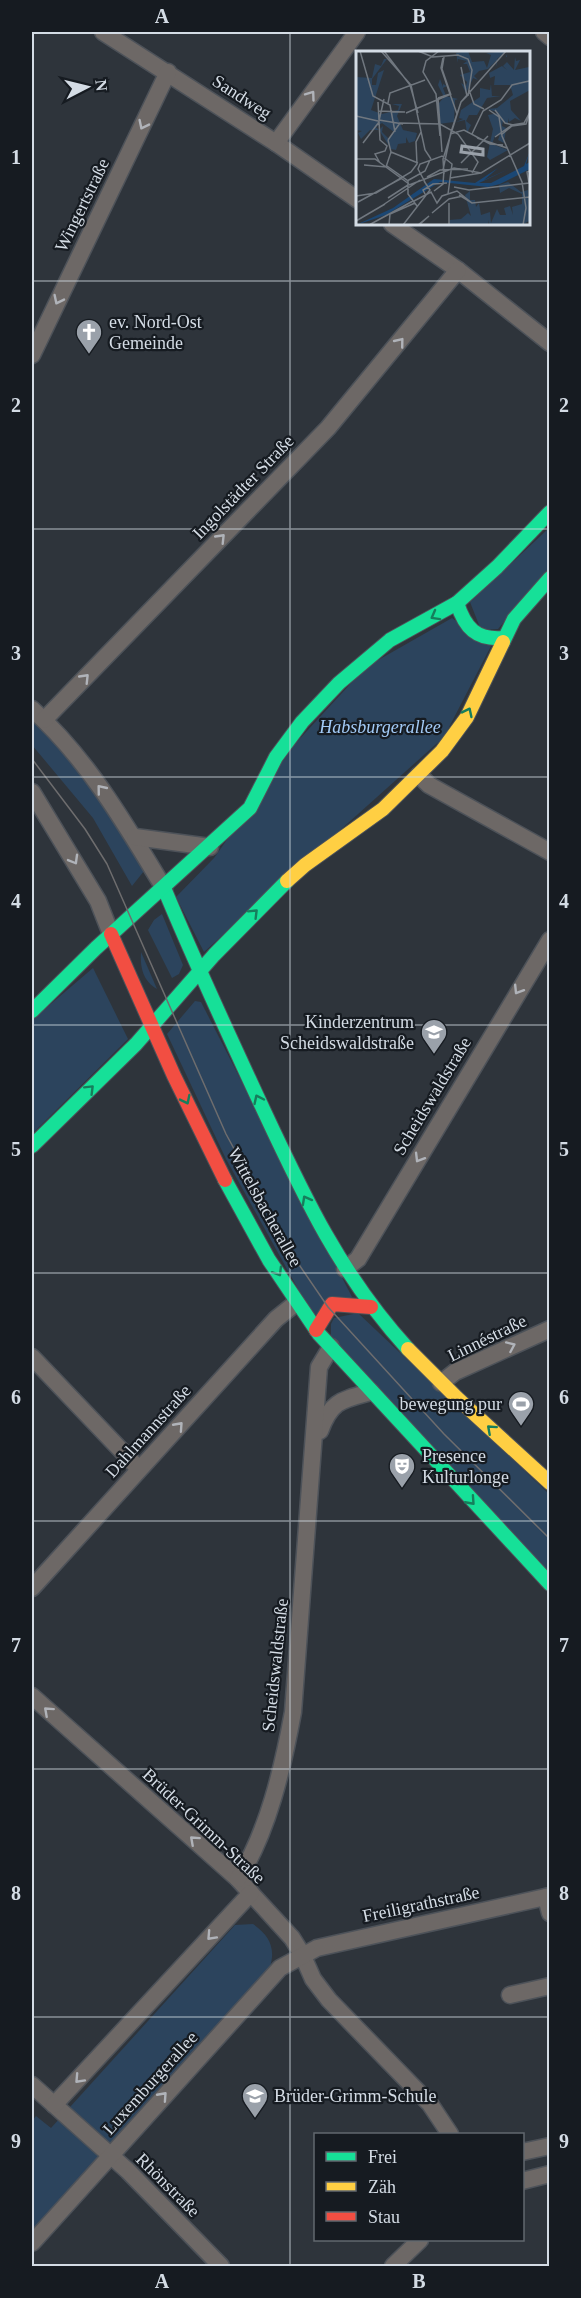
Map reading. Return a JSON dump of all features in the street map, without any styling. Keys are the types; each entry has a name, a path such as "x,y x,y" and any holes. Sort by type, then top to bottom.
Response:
{"main road":[{"path":"32,1011 111,934 210,847 250,808 276,757 302,722 339,683 390,640 457,603 497,567 549,512"},
{"path":"32,1146 151,1027 238,929 305,865 360,828 442,751 467,717 503,638 527,602 549,578"},
{"path":"457,603 461,618 469,630 489,640 503,638"},
{"path":"164,888 199,972 295,1180 345,1269 371,1307 441,1383 549,1483"},
{"path":"136,930 143,906"},
{"name":"Wittelsbacherallee","path":"111,934 151,1027 237,1200 297,1303 316,1330 371,1392 549,1584"},
{"path":"127,970 131,947"},
{"path":"136,991 157,997 178,997"},
{"path":"316,1330 332,1304 371,1307"}],"street":[{"name":"Sandweg","path":"103,32 276,143 356,199"},
{"path":"276,143 357,32"},
{"path":"544,32 549,37"},
{"name":"Wingertstraße","path":"32,355 168,72"},
{"path":"393,225 458,270 549,344"},
{"name":"Ingolstädter Straße","path":"38,714 328,428 458,270"},
{"path":"38,714 108,797 135,837 164,888"},
{"path":"419,775 429,785 549,852"},
{"name":"Wittelsbacherallee","path":"32,792 93,892 111,934"},
{"path":"135,837 210,847"},
{"name":"Scheidswaldstraße","path":"345,1269 358,1259 549,940"},
{"name":"Dahlmannstraße","path":"32,1588 276,1319 297,1303"},
{"name":"Linnéstraße","path":"441,1383 455,1372 549,1329"},
{"name":"Scheidswaldstraße","path":"238,1879 249,1862 283,1767 291,1723 315,1446 319,1366 331,1347"},
{"path":"32,1357 139,1469"},
{"name":"Scheidswaldstraße","path":"315,1446 327,1412 335,1404 371,1392"},
{"name":"Brüder-Grimm-Straße","path":"32,1696 238,1879 292,1938 302,1954 312,1979 329,2000 430,2104 449,2133"},
{"path":"54,2106 251,1893"},
{"name":"Freiligrathstraße","path":"302,1954 358,1937 548,1902"},
{"name":"Luxemburgerallee","path":"32,2243 280,1968 302,1954"},
{"path":"510,1995 549,1986"},
{"name":"Rhönstraße","path":"32,2085 111,2156 221,2266"},
{"path":"524,2152 549,2146"},
{"path":"524,2180 549,2174"},
{"path":"393,2266 419,2241"}],"green space":[{"path":"549,528 549,568 498,629 481,630 470,602"},
{"name":"Habsburgerallee","path":"452,618 491,646 444,737 204,952 176,897 214,858 294,745 366,667"},
{"path":"32,716 105,800 148,866 132,886 93,818 32,745"},
{"path":"162,914 183,965 179,974 172,978 148,930 154,920"},
{"path":"141,952 157,989 148,982 143,974"},
{"path":"93,968 128,1039 32,1134 32,1020"},
{"path":"195,1001 201,1002 352,1297 313,1316 226,1159 167,1034"},
{"path":"358,1313 549,1494 549,1573 331,1336 331,1324 334,1318"},
{"path":"253,1924 270,1943 272,1960 270,1967 32,2239 32,2121 36,2116 51,2128 235,1925"}],"tram line":[{"path":"32,759 85,829 107,864 226,1134 289,1250 328,1307 444,1434 550,1539"}],"traffic: fast":[{"path":"32,1011 96,948 250,808 276,757 302,722 339,683 390,640 457,603 497,567 550,512"},
{"path":"503,642 514,619 550,578"},
{"path":"457,603 464,619 473,631 486,637 503,638"},
{"path":"32,1146 136,1044 214,955 287,881"},
{"path":"164,888 221,1018 305,1197 361,1290 408,1349"},
{"path":"225,1180 269,1260 319,1334 550,1584"}],"traffic: slow":[{"path":"287,881 305,865 383,809 442,751 467,717 503,642"},
{"path":"408,1349 457,1398 550,1483"}],"traffic: jam":[{"path":"111,934 174,1076 225,1180"},
{"path":"316,1330 332,1304 371,1307"}],"place":[{"name":"ev. Nord-Ost Gemeinde","path":"89,355"},
{"name":"Kinderzentrum Scheidswaldstraße","path":"434,1055"},
{"name":"bewegung pur","path":"521,1427"},
{"name":"Presence Kulturlonge","path":"402,1489"},
{"name":"Brüder-Grimm-Schule","path":"255,2119"}]}
